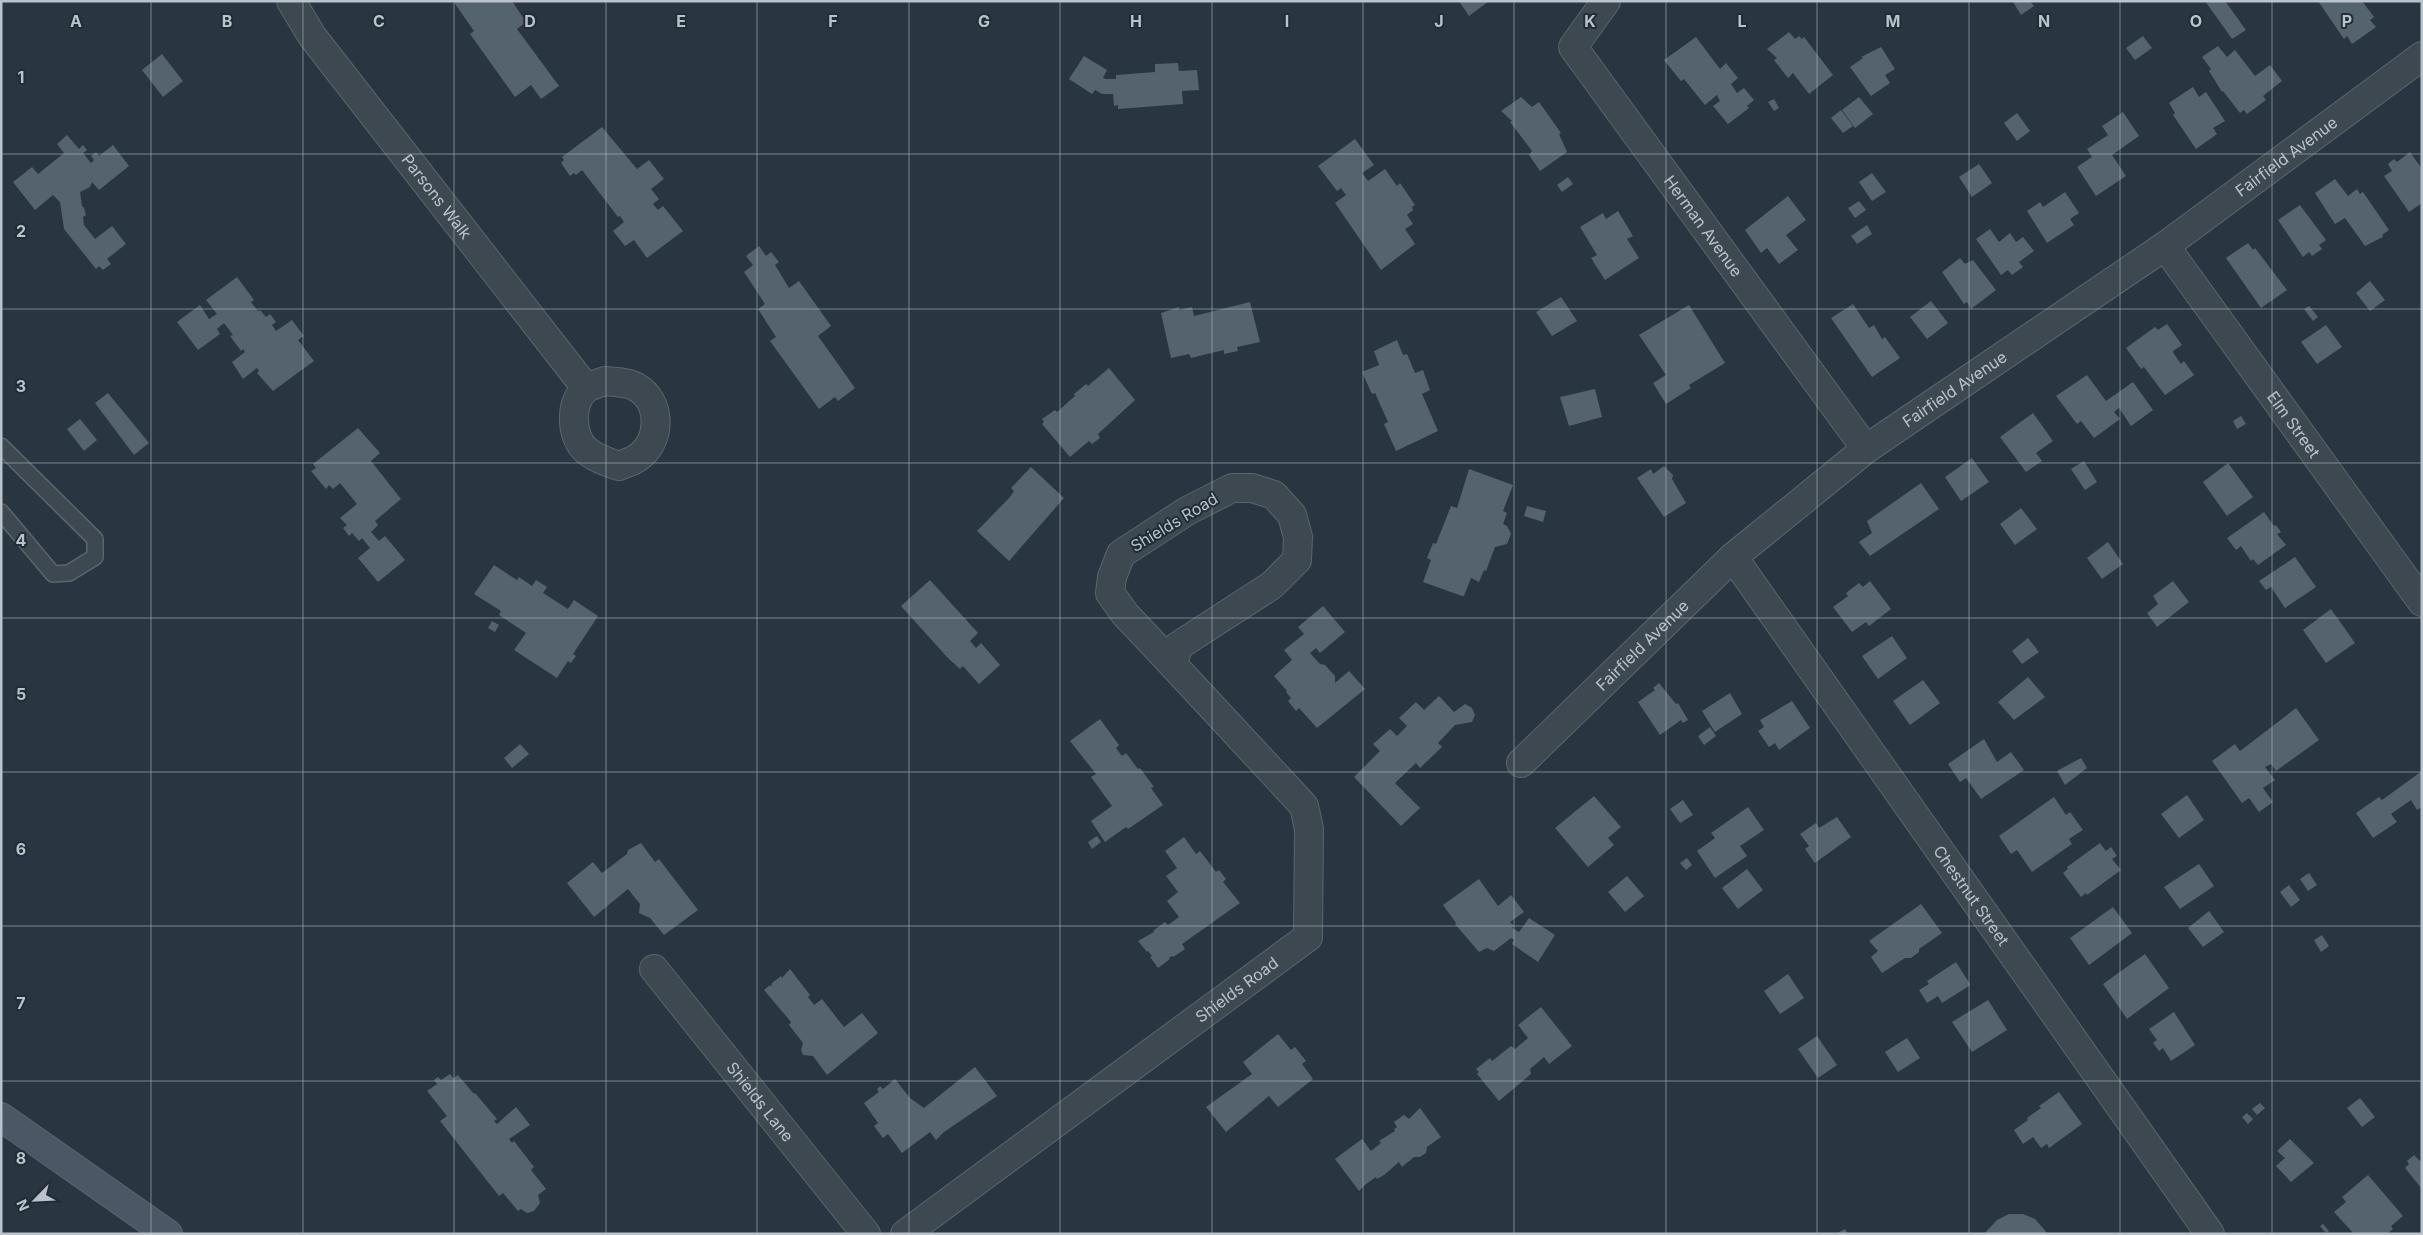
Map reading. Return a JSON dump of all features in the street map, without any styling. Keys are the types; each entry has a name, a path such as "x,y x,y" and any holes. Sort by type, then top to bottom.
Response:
{"main road":[{"path":"1,1117 168,1234"}],"street":[{"name":"Parsons Walk","path":"291,1 312,36 586,388"},
{"name":"Herman Avenue","path":"1606,1 1573,47 1866,449"},
{"name":"Fairfield Avenue","path":"1521,764 1733,557 1866,449 2165,246 2422,56"},
{"name":"Elm Street","path":"2165,246 2422,602"},
{"name":"Shields Road","path":"905,1234 1308,937 1309,829 1304,806 1125,614 1110,593 1112,577 1121,554 1187,511 1232,488 1252,488 1274,495 1292,515 1298,537 1297,560 1272,585 1178,646 1173,665"},
{"name":"Chestnut Street","path":"1733,557 2210,1234"},
{"name":"Shields Lane","path":"654,969 866,1234"}],"lane":[{"path":"1,446 95,539 94,556 68,573 53,574 1,512"}],"building":[{"path":"453,1 512,1 526,22 517,29 559,86 541,99 531,85 515,97 470,34 474,31"},
{"path":"1459,1 1489,1 1469,16"},
{"path":"2030,1 2034,6 2021,15 2013,2"},
{"path":"2205,1 2225,1 2246,30 2232,39"},
{"path":"2318,1 2362,1 2374,17 2370,20 2376,27 2352,44 2347,36 2344,39"},
{"path":"1789,32 1795,39 1799,36 1802,39 1804,37 1833,75 1809,94 1793,73 1788,78 1774,60 1777,58 1767,49"},
{"path":"2143,36 2152,48 2135,60 2126,48"},
{"path":"1696,37 1720,69 1726,63 1738,78 1731,84 1737,93 1744,88 1754,100 1747,106 1749,108 1728,124 1713,106 1720,101 1717,95 1705,105 1684,79 1681,81 1664,60"},
{"path":"2218,46 2227,57 2235,50 2255,76 2270,65 2282,81 2263,96 2266,100 2247,114 2244,110 2240,113 2222,92 2209,71 2211,69 2202,57"},
{"path":"1881,47 1895,69 1885,75 1890,83 1871,96 1850,67 1863,58 1861,57"},
{"path":"162,54 183,81 163,97 142,70"},
{"path":"1084,56 1107,70 1103,78 1106,79 1116,79 1116,75 1155,72 1155,64 1178,63 1179,71 1197,70 1199,90 1182,91 1183,104 1118,109 1118,105 1114,106 1113,94 1102,94 1095,90 1092,94 1069,79"},
{"path":"2193,87 2199,97 2206,92 2225,121 2213,128 2217,134 2196,149 2173,115 2175,113 2169,103"},
{"path":"1521,97 1532,107 1539,102 1561,133 1559,134 1567,152 1540,171 1529,155 1532,151 1510,122 1512,121 1501,111"},
{"path":"1859,97 1873,114 1855,128 1842,110"},
{"path":"1774,99 1779,108 1774,111 1768,102"},
{"path":"1841,110 1853,126 1843,133 1831,118"},
{"path":"2123,112 2139,136 2112,155 2126,176 2096,196 2077,167 2092,157 2087,149 2108,135 2102,126"},
{"path":"2017,113 2030,131 2017,141 2004,123"},
{"path":"602,127 637,169 649,160 664,179 651,189 659,199 653,204 658,210 663,206 683,231 647,258 634,240 625,246 613,231 624,222 620,216 618,217 582,170 576,175 574,173 570,176 561,163 564,160 562,157"},
{"path":"67,135 79,149 83,145 87,150 83,153 91,163 94,160 91,156 96,152 99,156 113,145 129,166 99,190 92,182 90,187 80,192 82,206 86,215 83,217 84,225 95,239 112,226 126,244 107,259 111,264 103,270 99,266 96,269 64,229 60,202 53,195 35,210 13,182 32,167 38,174 64,153 57,144"},
{"path":"1355,139 1374,165 1362,173 1368,181 1385,169 1397,186 1400,183 1415,205 1412,207 1413,210 1407,215 1413,224 1405,229 1415,244 1381,270 1335,203 1346,195 1341,188 1337,191 1318,166"},
{"path":"2410,152 2422,169 2422,203 2409,212 2384,176 2392,171 2388,164 2394,159 2397,162"},
{"path":"1979,164 1992,183 1972,197 1959,177"},
{"path":"1872,173 1886,192 1872,201 1859,182"},
{"path":"1568,177 1573,184 1562,192 1557,185"},
{"path":"2335,179 2348,196 2357,189 2360,194 2363,192 2389,230 2382,235 2383,237 2365,246 2345,218 2335,224 2315,193"},
{"path":"2065,192 2079,213 2070,219 2074,225 2047,243 2027,211 2040,202 2043,207"},
{"path":"1788,196 1806,220 1786,235 1798,250 1779,264 1767,248 1761,253 1745,230"},
{"path":"1859,201 1866,210 1855,218 1848,208"},
{"path":"2300,205 2326,240 2319,245 2322,249 2312,256 2309,252 2303,257 2278,220"},
{"path":"1618,211 1633,236 1627,239 1639,258 1605,280 1591,258 1597,255 1580,227 1603,213 1606,219"},
{"path":"1867,225 1872,234 1857,244 1851,236"},
{"path":"1990,229 1999,242 2010,233 2016,242 2023,237 2034,251 2019,262 2023,267 2012,275 2008,270 2001,275 1976,239"},
{"path":"2248,243 2253,250 2255,248 2287,290 2261,308 2226,258"},
{"path":"759,246 766,256 771,252 779,262 775,265 789,288 799,281 831,326 818,336 855,388 838,401 835,397 819,409 770,341 776,337 758,309 765,304 744,272 753,265 746,256"},
{"path":"1960,258 1965,264 1973,260 1996,290 1971,309 1967,302 1964,304 1942,272"},
{"path":"237,277 254,300 251,302 258,311 260,310 266,317 270,314 276,322 272,325 276,331 292,320 304,336 298,340 314,361 273,391 257,373 259,371 257,368 243,379 232,362 245,352 243,349 241,351 230,336 233,335 224,323 217,329 220,334 198,350 177,322 200,305 209,319 217,314 206,300"},
{"path":"2370,281 2385,300 2370,311 2356,293"},
{"path":"1561,297 1577,321 1552,336 1536,312"},
{"path":"1931,301 1948,323 1927,339 1910,317"},
{"path":"1250,302 1260,342 1237,347 1238,351 1224,354 1224,350 1191,358 1189,354 1171,358 1161,313 1179,307 1179,310 1192,307 1194,316"},
{"path":"1853,304 1869,328 1874,325 1882,339 1885,337 1900,358 1872,377 1831,318"},
{"path":"1689,305 1725,363 1689,385 1691,388 1666,404 1653,383 1666,375 1639,335"},
{"path":"2309,306 2318,317 2313,321 2304,309"},
{"path":"2167,324 2182,345 2173,351 2174,354 2181,364 2184,361 2194,375 2165,395 2144,367 2141,369 2126,348 2155,327 2158,330"},
{"path":"2326,325 2342,347 2317,364 2301,342"},
{"path":"1397,340 1403,355 1407,354 1415,373 1423,370 1430,390 1422,394 1438,431 1396,451 1384,424 1388,422 1375,393 1372,394 1362,372 1379,365 1374,351"},
{"path":"1109,368 1135,400 1098,434 1100,438 1092,444 1089,441 1070,457 1042,424 1044,422 1042,419 1055,410 1057,412 1075,396 1074,394 1086,384 1088,386"},
{"path":"2087,375 2106,401 2133,382 2153,410 2131,426 2119,408 2114,412 2120,419 2094,438 2081,421 2077,424 2056,396"},
{"path":"1595,389 1602,417 1569,426 1560,397"},
{"path":"108,393 149,443 134,455 95,403"},
{"path":"2033,413 2053,441 2036,453 2042,461 2026,472 2000,437"},
{"path":"2241,416 2246,424 2237,429 2233,421"},
{"path":"80,419 97,440 84,451 67,429"},
{"path":"358,428 380,453 371,461 401,499 375,521 378,525 371,532 379,541 385,536 405,560 378,582 358,558 370,548 362,538 359,541 352,533 349,536 343,528 347,525 340,518 357,504 340,483 333,489 329,485 326,489 311,471 316,468 313,464"},
{"path":"1972,458 1989,482 1961,501 1945,477"},
{"path":"2084,461 2097,482 2085,490 2071,469"},
{"path":"2228,463 2253,497 2227,516 2203,482"},
{"path":"1664,466 1673,475 1672,479 1686,503 1664,517 1637,478 1651,469 1653,474"},
{"path":"1031,467 1064,498 1009,561 977,531 1010,497 1014,491 1011,488"},
{"path":"1469,469 1513,485 1503,511 1507,513 1503,524 1507,526 1511,534 1507,544 1495,547 1486,571 1484,570 1479,582 1471,578 1464,596 1462,596 1423,582 1431,560 1427,558 1433,543 1436,544 1451,506 1457,508"},
{"path":"1921,483 1939,509 1870,556 1859,542 1872,533 1867,521"},
{"path":"1527,506 1546,511 1543,522 1524,516"},
{"path":"2021,508 2037,529 2015,545 2000,524"},
{"path":"2264,512 2281,532 2277,534 2286,545 2258,565 2253,559 2251,561 2241,546 2236,550 2227,538"},
{"path":"2108,542 2123,564 2102,579 2087,558"},
{"path":"2295,557 2316,587 2285,608 2271,587 2266,590 2259,581"},
{"path":"494,565 517,580 519,577 532,586 536,580 547,587 543,593 568,609 574,600 598,616 573,654 576,656 571,663 568,661 557,678 514,650 526,633 499,615 501,611 474,594"},
{"path":"930,580 978,633 970,641 976,648 981,643 1000,665 979,684 963,666 960,669 947,657 901,606"},
{"path":"1870,581 1891,609 1869,626 1866,622 1852,632 1833,607 1848,596 1846,593 1859,583 1863,587"},
{"path":"2173,581 2189,602 2157,627 2147,613 2158,604 2153,596"},
{"path":"1323,606 1345,632 1320,653 1316,648 1310,653 1335,676 1335,683 1349,671 1365,689 1317,728 1299,708 1296,711 1288,701 1291,698 1287,691 1274,676 1292,660 1284,650 1304,634 1298,627"},
{"path":"2331,609 2355,643 2326,663 2303,630"},
{"path":"492,621 499,625 495,632 488,628"},
{"path":"1892,636 1907,658 1878,679 1862,656"},
{"path":"2028,638 2039,652 2022,664 2012,651"},
{"path":"2028,677 2045,697 2014,720 1998,702"},
{"path":"1923,680 1940,703 1910,725 1893,701"},
{"path":"1659,683 1676,704 1678,703 1688,720 1683,723 1681,720 1660,735 1638,702 1655,690 1653,688"},
{"path":"1730,693 1742,714 1715,732 1702,711"},
{"path":"1439,696 1454,712 1465,704 1472,708 1475,715 1472,722 1455,725 1438,743 1442,747 1420,768 1416,763 1395,783 1420,808 1401,826 1354,777 1380,751 1373,744 1390,729 1397,736 1407,726 1399,718 1416,702 1424,710"},
{"path":"1792,701 1810,728 1779,750 1775,743 1769,747 1758,731 1764,727 1760,720"},
{"path":"2296,708 2319,740 2276,771 2271,764 2265,767 2275,780 2263,788 2273,802 2259,812 2249,798 2242,803 2212,761 2235,744 2240,751"},
{"path":"1100,719 1119,745 1116,748 1122,756 1126,753 1138,769 1140,768 1154,787 1151,788 1163,805 1105,842 1091,821 1112,806 1091,777 1096,774 1070,741"},
{"path":"1710,727 1716,736 1704,745 1698,736"},
{"path":"1984,739 1997,762 2011,752 2024,770 1981,799 1966,778 1960,782 1948,764"},
{"path":"520,744 529,754 512,768 504,758"},
{"path":"2081,758 2087,768 2065,785 2057,771"},
{"path":"2422,771 2422,807 2417,810 2411,800 2391,814 2397,822 2373,838 2356,813 2379,797 2382,800"},
{"path":"2187,795 2204,820 2179,838 2161,814"},
{"path":"1594,796 1621,827 1608,838 1614,845 1588,867 1555,828"},
{"path":"2054,797 2066,815 2070,812 2083,830 2069,839 2072,844 2032,872 2017,850 2011,854 1999,836"},
{"path":"1683,800 1693,815 1680,823 1670,809"},
{"path":"1748,807 1764,830 1740,846 1747,856 1715,878 1697,851 1715,838 1711,833"},
{"path":"1837,817 1851,837 1815,863 1805,849 1809,846 1800,834 1816,823 1819,828"},
{"path":"1097,836 1101,842 1092,849 1088,842"},
{"path":"1184,837 1196,854 1200,851 1216,872 1219,870 1226,879 1223,882 1240,903 1182,944 1185,949 1169,958 1158,968 1150,957 1152,956 1138,941 1154,932 1165,922 1168,925 1179,917 1167,901 1178,892 1166,876 1177,868 1165,851"},
{"path":"641,843 655,862 659,859 698,910 664,935 650,918 639,913 640,904 628,889 594,917 567,883 593,862 602,873 627,854 628,850"},
{"path":"2100,843 2106,851 2111,847 2117,856 2112,859 2121,870 2087,895 2086,893 2081,897 2063,873 2068,869 2067,867"},
{"path":"1687,858 1692,865 1686,870 1680,863"},
{"path":"2199,864 2214,886 2180,909 2164,887"},
{"path":"1747,869 1763,890 1738,909 1722,888"},
{"path":"2309,873 2317,885 2308,891 2300,879"},
{"path":"1627,876 1644,896 1625,912 1608,892"},
{"path":"1479,879 1498,906 1511,895 1524,912 1510,922 1514,926 1512,928 1519,932 1529,918 1555,935 1538,962 1512,944 1514,940 1511,938 1494,951 1487,948 1479,952 1455,924 1443,905"},
{"path":"2289,885 2300,900 2291,907 2280,892"},
{"path":"1921,904 1942,933 1919,949 1919,952 1911,958 1905,958 1882,973 1871,957 1878,951 1869,941"},
{"path":"2113,907 2132,933 2089,965 2070,938"},
{"path":"2209,911 2224,932 2203,947 2188,928"},
{"path":"2322,935 2329,946 2321,952 2314,940"},
{"path":"2145,954 2169,988 2127,1019 2103,984"},
{"path":"1956,962 1970,984 1969,986 1942,1003 1938,996 1927,1003 1919,990 1929,984 1927,981"},
{"path":"790,969 810,995 808,997 814,1005 822,999 844,1027 862,1013 878,1033 827,1075 813,1056 803,1055 801,1050 803,1043 789,1025 791,1022 764,990 770,985 771,987 772,983 781,976 782,978"},
{"path":"1788,974 1804,998 1780,1014 1764,991"},
{"path":"1988,1000 2007,1030 1972,1052 1952,1022"},
{"path":"1541,1007 1572,1046 1549,1064 1544,1057 1530,1069 1531,1074 1499,1101 1477,1074 1479,1072 1476,1069 1490,1058 1492,1061 1511,1046 1515,1049 1528,1038 1518,1025"},
{"path":"2174,1012 2195,1045 2171,1061 2163,1048 2159,1051 2153,1043 2157,1040 2149,1029"},
{"path":"1278,1034 1291,1050 1295,1047 1306,1061 1302,1064 1313,1079 1278,1107 1269,1096 1226,1132 1206,1107 1252,1074 1243,1062"},
{"path":"1817,1036 1837,1065 1818,1078 1798,1049"},
{"path":"1907,1038 1920,1058 1898,1072 1885,1052"},
{"path":"975,1067 997,1096 944,1132 936,1140 930,1132 902,1153 888,1134 883,1138 874,1126 878,1123 864,1103 879,1092 877,1089 880,1086 883,1089 895,1079 910,1098 924,1108"},
{"path":"450,1074 453,1078 458,1075 475,1093 497,1119 494,1121 497,1124 516,1107 530,1125 509,1139 512,1143 514,1141 534,1167 531,1170 546,1189 538,1195 540,1203 534,1211 527,1213 521,1209 518,1211 503,1193 499,1196 440,1121 447,1116 427,1091 437,1084 434,1080 438,1077 441,1080"},
{"path":"2059,1092 2082,1124 2049,1148 2047,1144 2041,1148 2033,1137 2023,1144 2014,1130 2041,1108 2039,1106"},
{"path":"2360,1098 2375,1117 2362,1127 2347,1108"},
{"path":"2260,1103 2265,1108 2257,1115 2252,1109"},
{"path":"1420,1108 1441,1137 1427,1147 1426,1153 1420,1157 1414,1157 1402,1167 1399,1162 1384,1175 1377,1179 1376,1177 1359,1191 1335,1159 1362,1139 1371,1151 1381,1143 1379,1141 1395,1131 1394,1129 1397,1127 1394,1122 1404,1115 1409,1119"},
{"path":"2247,1113 2253,1119 2248,1124 2242,1117"},
{"path":"2290,1139 2314,1163 2291,1182 2276,1166 2285,1158 2277,1151"},
{"path":"2414,1155 2420,1161 2422,1159 2422,1189 2405,1168 2409,1164 2407,1161"},
{"path":"2368,1175 2403,1216 2391,1226 2393,1229 2387,1234 2354,1234 2334,1212 2346,1202 2342,1197"},
{"path":"2009,1214 2023,1214 2035,1219 2048,1234 1984,1234 1997,1220"},
{"path":"2323,1224 2329,1231 2326,1233 2320,1226"},
{"path":"1845,1229 1848,1234 1836,1234"}]}
